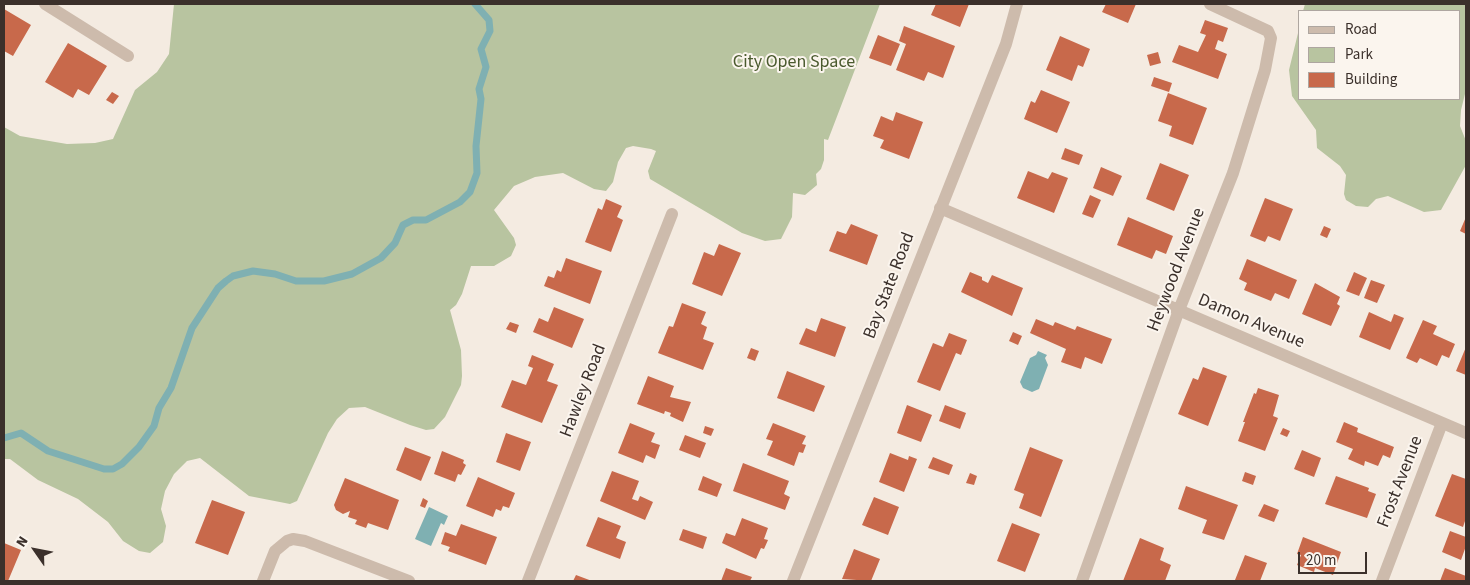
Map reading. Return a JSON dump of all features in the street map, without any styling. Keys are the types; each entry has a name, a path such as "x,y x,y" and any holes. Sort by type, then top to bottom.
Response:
{"street":[{"path":"45,4 128,56"},
{"name":"Bay State Road","path":"793,581 1006,44 1017,4"},
{"name":"Heywood Avenue","path":"1082,581 1179,310 1242,145 1260,89 1271,38 1267,30 1210,4"},
{"name":"Damon Avenue","path":"940,208 1466,433"},
{"name":"Hawley Road","path":"528,581 672,214"},
{"name":"Frost Avenue","path":"1382,581 1442,423"},
{"path":"263,581 276,551 287,541 305,541 409,581"}],"green space":[{"name":"City Open Space","path":"174,4 880,4 828,140 824,139 824,160 821,169 816,174 817,185 805,195 793,193 792,217 781,239 765,241 742,233 650,179 648,171 656,151 651,149 633,146 626,148 618,162 613,182 606,191 594,189 563,173 535,177 514,186 494,210 514,238 516,245 511,256 494,266 471,266 462,294 456,305 450,310 461,350 461,385 445,417 434,429 426,430 410,425 365,407 349,408 337,419 328,433 297,501 290,504 249,496 200,458 187,461 174,474 165,491 161,509 166,526 163,542 150,553 139,551 123,541 108,522 78,499 38,480 10,459 4,459 4,127 20,136 67,144 95,143 113,139 135,90 157,72 169,54"},
{"path":"1305,4 1466,4 1466,90 1461,110 1460,126 1466,141 1466,165 1441,210 1424,212 1388,196 1376,199 1368,207 1356,206 1346,200 1344,194 1346,175 1340,166 1317,148 1316,130 1292,96 1289,70 1298,33 1298,100 1460,100 1460,10 1303,10"}],"water":[{"path":"1038,351 1047,355 1045,358 1048,365 1039,389 1032,392 1023,388 1020,382 1030,358 1036,355"},
{"path":"429,507 448,516 444,525 441,523 431,546 415,539"}],"building":[{"path":"936,4 969,4 960,27 931,15"},
{"path":"1106,4 1136,4 1128,23 1102,12"},
{"path":"4,9 31,25 13,56 4,51"},
{"path":"1205,20 1228,28 1223,42 1218,40 1215,49 1227,54 1218,79 1172,62 1179,45 1198,52 1206,35 1200,33"},
{"path":"904,26 955,46 943,78 928,72 924,81 896,70 906,44 899,41"},
{"path":"878,35 900,44 891,66 869,58"},
{"path":"1060,36 1090,49 1083,67 1078,65 1072,81 1046,70"},
{"path":"68,43 107,66 89,95 78,89 73,98 45,82"},
{"path":"1158,52 1161,63 1150,66 1147,55"},
{"path":"1154,77 1172,83 1169,92 1151,86"},
{"path":"1041,90 1070,102 1057,133 1024,119 1031,101 1035,103"},
{"path":"112,92 119,96 113,104 106,100"},
{"path":"1168,93 1207,108 1193,145 1169,136 1172,126 1158,121"},
{"path":"896,112 923,122 909,159 880,148 884,140 873,136 881,116 893,121"},
{"path":"1065,148 1083,155 1079,165 1061,159"},
{"path":"1160,163 1189,175 1174,211 1146,199"},
{"path":"1101,167 1122,176 1113,196 1093,188"},
{"path":"1028,171 1048,179 1052,172 1068,178 1054,213 1017,198"},
{"path":"1090,195 1101,200 1093,218 1082,214"},
{"path":"1265,198 1293,209 1280,241 1268,236 1265,242 1250,236"},
{"path":"606,199 622,206 617,217 623,220 611,252 585,242 598,208 602,210"},
{"path":"1128,217 1173,236 1166,254 1156,250 1152,259 1117,245"},
{"path":"1466,217 1466,234 1460,231"},
{"path":"851,224 878,235 867,265 829,251 837,231 846,234"},
{"path":"1324,226 1331,229 1327,238 1320,235"},
{"path":"719,244 741,253 722,296 692,284 704,252 714,256"},
{"path":"566,258 602,271 590,304 544,286 548,276 554,278 557,270 561,272"},
{"path":"1247,259 1297,280 1289,299 1275,293 1271,301 1244,290 1247,283 1239,279"},
{"path":"970,272 982,277 982,280 988,283 992,275 1023,288 1012,316 961,292"},
{"path":"1354,272 1367,278 1359,296 1346,291"},
{"path":"1371,280 1385,285 1377,303 1364,298"},
{"path":"1315,283 1340,297 1337,304 1340,306 1331,326 1302,314"},
{"path":"682,303 706,312 701,324 707,327 703,339 714,343 703,370 658,353 669,326 673,327"},
{"path":"554,307 584,319 572,348 533,332 539,318 548,322"},
{"path":"1369,312 1391,322 1394,314 1404,318 1390,350 1359,337"},
{"path":"821,318 846,327 835,357 799,344 806,328 816,332"},
{"path":"1036,319 1053,326 1055,322 1075,330 1077,326 1112,339 1102,364 1085,357 1081,369 1061,362 1066,349 1030,333"},
{"path":"1423,320 1437,326 1433,334 1455,344 1449,358 1442,355 1437,366 1420,358 1417,363 1406,358"},
{"path":"510,322 519,325 516,333 506,329"},
{"path":"1013,332 1022,336 1018,345 1009,341"},
{"path":"949,333 967,340 961,355 956,353 940,391 917,382 933,343 943,347"},
{"path":"1466,347 1466,375 1456,371"},
{"path":"751,348 759,351 755,361 747,358"},
{"path":"532,355 554,364 547,381 558,385 542,423 501,407 512,380 526,385 533,368 528,366"},
{"path":"1203,367 1227,376 1208,426 1178,414 1193,378 1198,380"},
{"path":"787,371 825,386 814,412 777,398"},
{"path":"648,376 674,386 670,397 691,402 683,422 670,416 671,413 665,411 664,414 637,404"},
{"path":"1258,388 1279,395 1273,416 1278,418 1265,451 1238,441 1245,422 1243,422 1254,393 1256,394"},
{"path":"907,405 932,415 921,442 897,433"},
{"path":"945,405 966,413 960,429 939,421"},
{"path":"1344,422 1358,428 1357,432 1394,447 1390,458 1383,455 1378,466 1365,461 1364,466 1348,459 1353,449 1336,442"},
{"path":"630,423 655,433 651,442 660,445 655,459 646,455 643,463 618,453"},
{"path":"773,423 806,436 802,444 806,445 803,453 799,452 794,466 767,455 773,441 766,439"},
{"path":"705,426 714,429 711,436 703,433"},
{"path":"1283,428 1290,431 1287,437 1280,434"},
{"path":"506,433 531,442 520,471 496,462"},
{"path":"685,435 706,443 700,458 679,450"},
{"path":"405,447 431,457 421,481 396,470"},
{"path":"1030,447 1063,460 1041,517 1019,508 1024,494 1014,490"},
{"path":"1302,450 1321,458 1314,477 1294,469"},
{"path":"442,451 464,460 463,463 466,465 461,475 458,474 455,482 434,474"},
{"path":"890,453 908,460 909,456 917,459 904,492 879,482"},
{"path":"933,457 953,465 949,475 928,468"},
{"path":"743,463 789,481 784,494 790,497 785,510 733,491"},
{"path":"612,471 639,481 632,499 638,501 640,496 653,502 645,520 600,501"},
{"path":"1245,472 1256,476 1253,485 1242,481"},
{"path":"970,473 977,476 974,485 966,483"},
{"path":"1452,474 1466,479 1466,518 1463,527 1435,516"},
{"path":"703,476 722,484 717,497 698,490"},
{"path":"1336,476 1369,488 1368,491 1376,494 1367,518 1325,504"},
{"path":"478,477 515,493 509,508 503,506 501,511 496,509 493,517 466,506"},
{"path":"345,478 399,500 388,530 368,523 366,528 355,524 357,520 348,517 350,511 343,514 336,510 334,505"},
{"path":"1186,486 1238,505 1224,540 1202,533 1207,520 1178,509"},
{"path":"874,497 899,507 888,535 862,525"},
{"path":"423,498 428,501 425,508 420,506"},
{"path":"212,500 245,512 228,555 195,543"},
{"path":"1264,504 1279,510 1274,522 1258,516"},
{"path":"598,517 621,526 616,538 626,542 620,559 586,546"},
{"path":"742,518 768,528 764,539 768,540 764,549 761,548 756,559 722,543 726,533 735,536"},
{"path":"1012,523 1040,534 1025,572 997,561"},
{"path":"461,524 497,537 486,565 448,551 450,547 441,544 445,532 456,536"},
{"path":"683,529 707,537 703,549 679,540"},
{"path":"1450,531 1466,537 1466,546 1461,560 1442,552"},
{"path":"1303,537 1341,552 1333,575 1315,568 1314,572 1297,565 1301,555 1297,554"},
{"path":"1140,538 1164,548 1160,560 1171,565 1165,581 1123,581"},
{"path":"4,543 21,550 8,581 4,581"},
{"path":"854,549 880,559 871,581 842,579"},
{"path":"1245,555 1267,563 1260,581 1235,580"},
{"path":"726,568 752,577 750,581 721,581"},
{"path":"1445,568 1466,576 1466,581 1440,581"},
{"path":"576,575 592,581 573,581"}],"waterway":[{"path":"4,438 21,433 48,451 104,469 113,469 122,464 139,447 154,426 159,408 171,388 192,328 218,288 226,281 233,276 253,271 275,274 296,281 324,281 352,274 381,258 395,243 403,225 413,220 426,220 460,202 470,192 477,173 476,146 481,99 479,89 486,67 481,49 490,31 489,20 475,4"}]}
